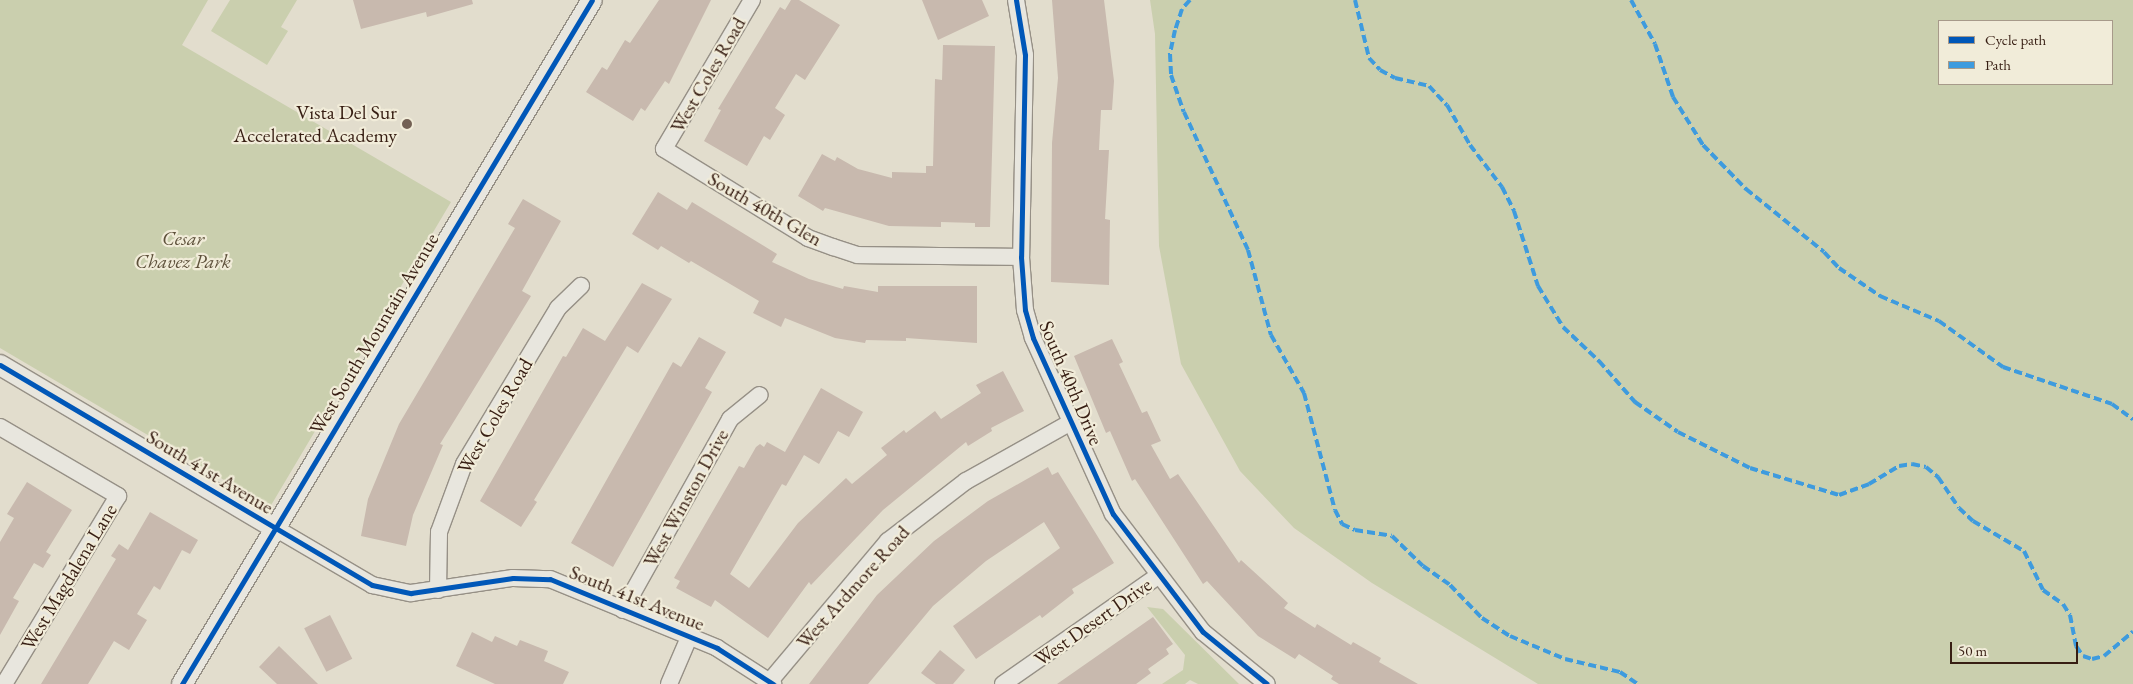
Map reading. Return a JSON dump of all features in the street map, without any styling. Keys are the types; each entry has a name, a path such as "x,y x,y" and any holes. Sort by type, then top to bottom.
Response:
{"street":[{"name":"West South Mountain Avenue","path":"182,684 592,0"},
{"name":"West Coles Road","path":"664,150 752,0"},
{"name":"South 40th Drive","path":"1016,0 1025,56 1022,257 1024,310 1032,338 1114,514 1158,576 1203,632 1267,684"},
{"name":"South 40th Glen","path":"664,150 808,238 858,255 1022,257"},
{"name":"West Coles Road","path":"438,590 439,532 464,464 558,308 581,286"},
{"name":"South 41st Avenue","path":"0,365 372,585 411,593 513,578 550,580 690,635 717,648 772,682"},
{"name":"West Winston Drive","path":"623,610 730,420 760,395"},
{"name":"West Ardmore Road","path":"772,682 888,542 966,481 1071,422"},
{"name":"West Magdalena Lane","path":"0,427 118,496 4,684"},
{"name":"West Desert Drive","path":"1003,684 1158,576"},
{"path":"669,684 690,635"}],"green space":[{"name":"Cesar Chavez Park","path":"0,0 208,0 182,45 451,202 270,507 0,348"},
{"path":"230,0 297,0 281,27 288,31 267,65 211,31"},
{"path":"1150,0 2133,0 2133,684 1538,684 1372,583 1294,528 1240,471 1181,364 1159,246 1155,34"},
{"path":"1147,607 1163,609 1239,684 1198,684 1190,680 1185,684 1162,684 1183,670 1185,655"}],"building":[{"path":"353,0 472,0 473,4 427,17 426,12 361,29"},
{"path":"659,0 711,0 669,84 665,81 645,111 641,108 633,121 586,92 602,67 607,70 625,40 630,43"},
{"path":"791,0 799,0 840,25 805,80 796,74 775,108 785,115 770,140 764,136 747,166 704,141 721,110 718,109 780,7 785,10"},
{"path":"922,0 982,0 989,16 938,40"},
{"path":"1052,0 1104,0 1114,81 1112,110 1101,110 1099,150 1109,150 1105,219 1110,220 1109,285 1051,282 1052,143 1058,78"},
{"path":"943,45 995,46 990,227 975,227 975,223 941,222 941,227 889,226 825,208 823,211 798,196 822,154 835,161 837,157 858,169 892,178 892,172 926,173 926,166 933,166 935,79 942,80"},
{"path":"658,192 687,210 692,202 777,254 772,262 809,279 843,289 844,286 878,292 878,286 977,286 977,343 906,338 906,341 866,340 865,343 835,338 785,318 781,327 753,313 759,301 691,261 689,263 661,246 658,250 632,234"},
{"path":"523,199 561,221 522,291 531,296 440,444 443,445 413,515 406,546 361,536 368,499 399,424 515,228 508,224"},
{"path":"642,283 672,299 638,353 627,346 534,500 537,502 521,527 480,501 563,356 566,357 583,328 605,341"},
{"path":"699,337 726,352 705,388 712,392 613,567 571,543 673,362 681,367"},
{"path":"1112,339 1123,362 1119,364 1142,413 1147,411 1161,441 1151,445 1170,479 1178,474 1239,563 1241,560 1288,603 1284,608 1315,628 1317,624 1351,645 1353,642 1381,658 1379,662 1418,684 1339,684 1331,679 1333,676 1299,654 1295,659 1258,636 1207,581 1203,584 1135,479 1132,481 1110,431 1106,433 1074,356"},
{"path":"1003,371 1024,411 991,428 992,431 968,446 966,442 883,510 811,585 809,582 768,638 715,600 711,607 676,588 680,581 674,578 739,466 744,468 756,447 760,444 764,447 767,442 785,452 821,388 863,412 849,437 838,431 819,464 804,455 786,486 782,484 730,574 749,588 798,523 846,478 852,484 887,455 881,448 904,430 906,433 935,411 941,419 981,393 976,385"},
{"path":"1048,467 1052,475 1058,472 1114,563 1072,589 1074,593 1042,618 1040,615 976,659 953,626 1060,548 1044,522 986,561 933,606 868,684 809,684 877,595 934,541 988,501"},
{"path":"27,482 72,510 46,552 51,555 43,568 34,563 13,598 19,601 0,635 0,542 14,518 7,514"},
{"path":"150,512 198,540 190,554 182,550 160,590 154,586 137,614 147,620 129,650 114,641 88,684 41,684 116,559 111,556 119,544 128,550"},
{"path":"330,615 352,659 326,672 304,628"},
{"path":"1153,617 1173,644 1166,649 1169,654 1148,669 1151,673 1136,684 1057,684"},
{"path":"472,632 492,642 495,636 517,646 520,640 548,651 544,661 569,672 563,684 495,684 456,666"},
{"path":"279,646 318,684 277,684 259,667"},
{"path":"940,650 965,670 953,684 936,684 921,673"}],"marked path":[{"path":"1190,0 1182,9 1175,30 1170,54 1171,75 1184,112 1248,250 1271,335 1304,393 1335,510 1342,524 1355,530 1392,536 1423,566 1450,585 1482,618 1510,636 1565,659 1620,672 1638,684"},
{"path":"1355,0 1369,58 1380,70 1395,78 1429,86 1447,105 1470,145 1502,187 1514,211 1538,286 1563,327 1599,361 1635,402 1678,432 1750,468 1839,495 1869,484 1899,466 1912,464 1926,467 1938,477 1959,508 1973,521 2024,551 2043,590 2063,604 2070,615 2076,646 2083,656 2092,659 2104,656 2133,632"},
{"path":"1631,0 1655,44 1673,97 1703,145 1746,189 1824,252 1839,268 1880,296 1939,321 2003,367 2112,404 2133,419"}],"cycle path":[{"path":"182,684 592,0"},
{"path":"1016,0 1025,55 1021,257 1025,310 1033,338 1113,514 1203,632 1267,684"},
{"path":"0,365 372,585 411,593 513,578 550,579 717,648 773,684"}],"place":[{"name":"Vista Del Sur Accelerated Academy","path":"407,124"}]}
